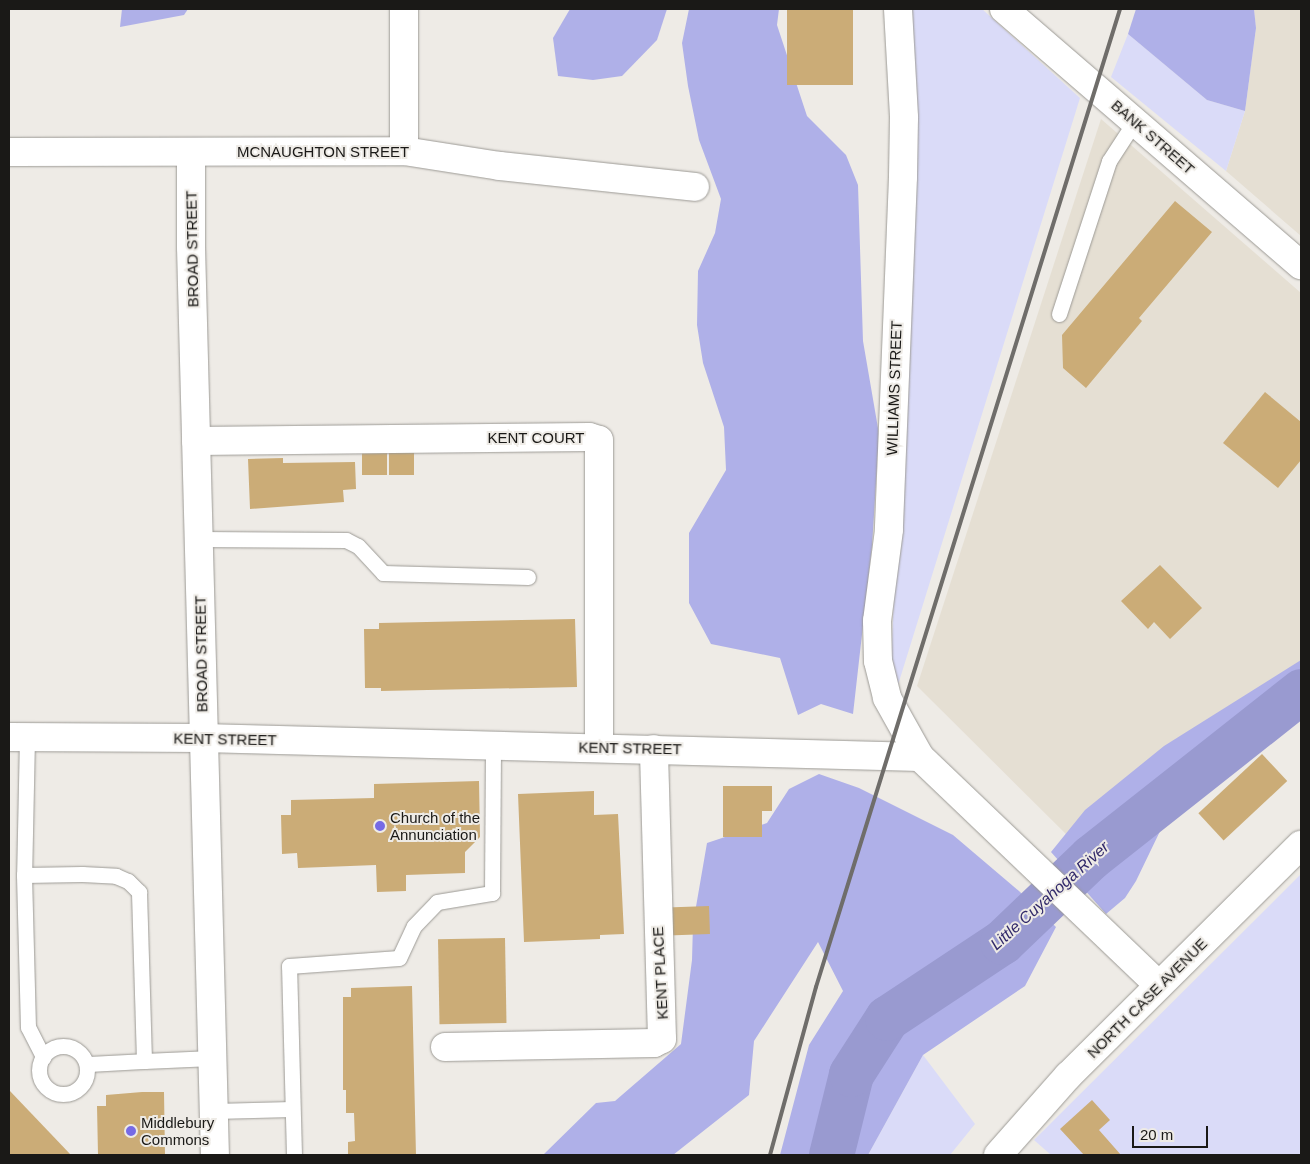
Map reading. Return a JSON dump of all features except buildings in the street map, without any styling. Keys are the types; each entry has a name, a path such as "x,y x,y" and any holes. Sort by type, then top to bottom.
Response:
{"street":[{"path":"404,9 404,151"},
{"name":"WILLIAMS STREET","path":"898,9 904,118 903,177 888,530 878,613 878,660 887,698 920,757"},
{"name":"BANK STREET","path":"1004,9 1301,265"},
{"name":"MCNAUGHTON STREET","path":"9,152 404,151 500,166 695,187"},
{"name":"BROAD STREET","path":"192,152 198,539 215,1155"},
{"name":"KENT COURT","path":"196,441 549,438 599,440 599,747"},
{"name":"KENT STREET","path":"18,737 203,738 654,748 920,757"},
{"name":"KENT PLACE","path":"445,1047 654,1043 662,1039 654,748"},
{"path":"920,757 1012,848 1159,985"},
{"name":"NORTH CASE AVENUE","path":"1008,1152 1159,985 1301,845"}],"lane":[{"path":"1059,314 1109,161 1135,121"},
{"path":"198,539 346,540 358,546 383,573 528,577"},
{"path":"18,737 28,1027 43,1057 41,1079 57,1093 73,1092 80,1087 87,1073 87,1064 78,1051 71,1047 55,1047 43,1057"},
{"path":"294,1155 289,966 399,958 414,926 437,902 492,892 493,745"},
{"path":"24,875 116,876 128,881 139,892 144,1061"},
{"path":"87,1064 212,1058"},
{"path":"214,1111 292,1109"}],"shaded area":[{"path":"122,9 188,9 184,15 120,27"},
{"path":"570,9 667,9 657,40 622,76 593,80 558,76 553,38"},
{"path":"689,9 779,9 777,25 807,116 846,155 858,185 863,341 879,434 872,546 853,714 821,704 798,715 780,658 711,644 689,603 689,533 726,470 724,427 703,363 697,325 698,271 715,233 721,199 699,140 688,86 682,43"},
{"path":"907,9 982,9 1080,98 898,685 891,669 908,229"},
{"path":"1136,9 1254,9 1256,28 1245,111 1207,100 1128,34"},
{"path":"1254,9 1301,9 1301,236 1226,171 1245,111 1256,28"},
{"path":"1128,34 1207,100 1245,111 1226,171 1111,77"},
{"path":"1101,119 1301,293 1301,678 1079,847 917,686"},
{"path":"1301,660 1301,700 1163,825 1136,881 1125,898 1106,914 1051,852 1085,810 1164,746"},
{"path":"819,774 859,788 953,835 1019,891 1056,927 1025,986 923,1055 868,1155 780,1155 809,1045 843,991 818,942 754,1041 749,1095 673,1155 543,1155 596,1103 615,1101 681,1044 692,960 693,924 707,843 767,823 789,789"},
{"path":"1301,874 1301,1155 1051,1155 1034,1140"},
{"path":"923,1055 975,1124 950,1155 868,1155"}],"waterway":[{"name":"Little Cuyahoga River","path":"831,1155 851,1074 887,1018 1002,942 1091,857 1301,691"}],"railway":[{"path":"770,1155 816,987 1120,9"}],"place":[{"name":"Church of the Annunciation","path":"380,826"},
{"name":"Middlebury Commons","path":"131,1131"}]}
